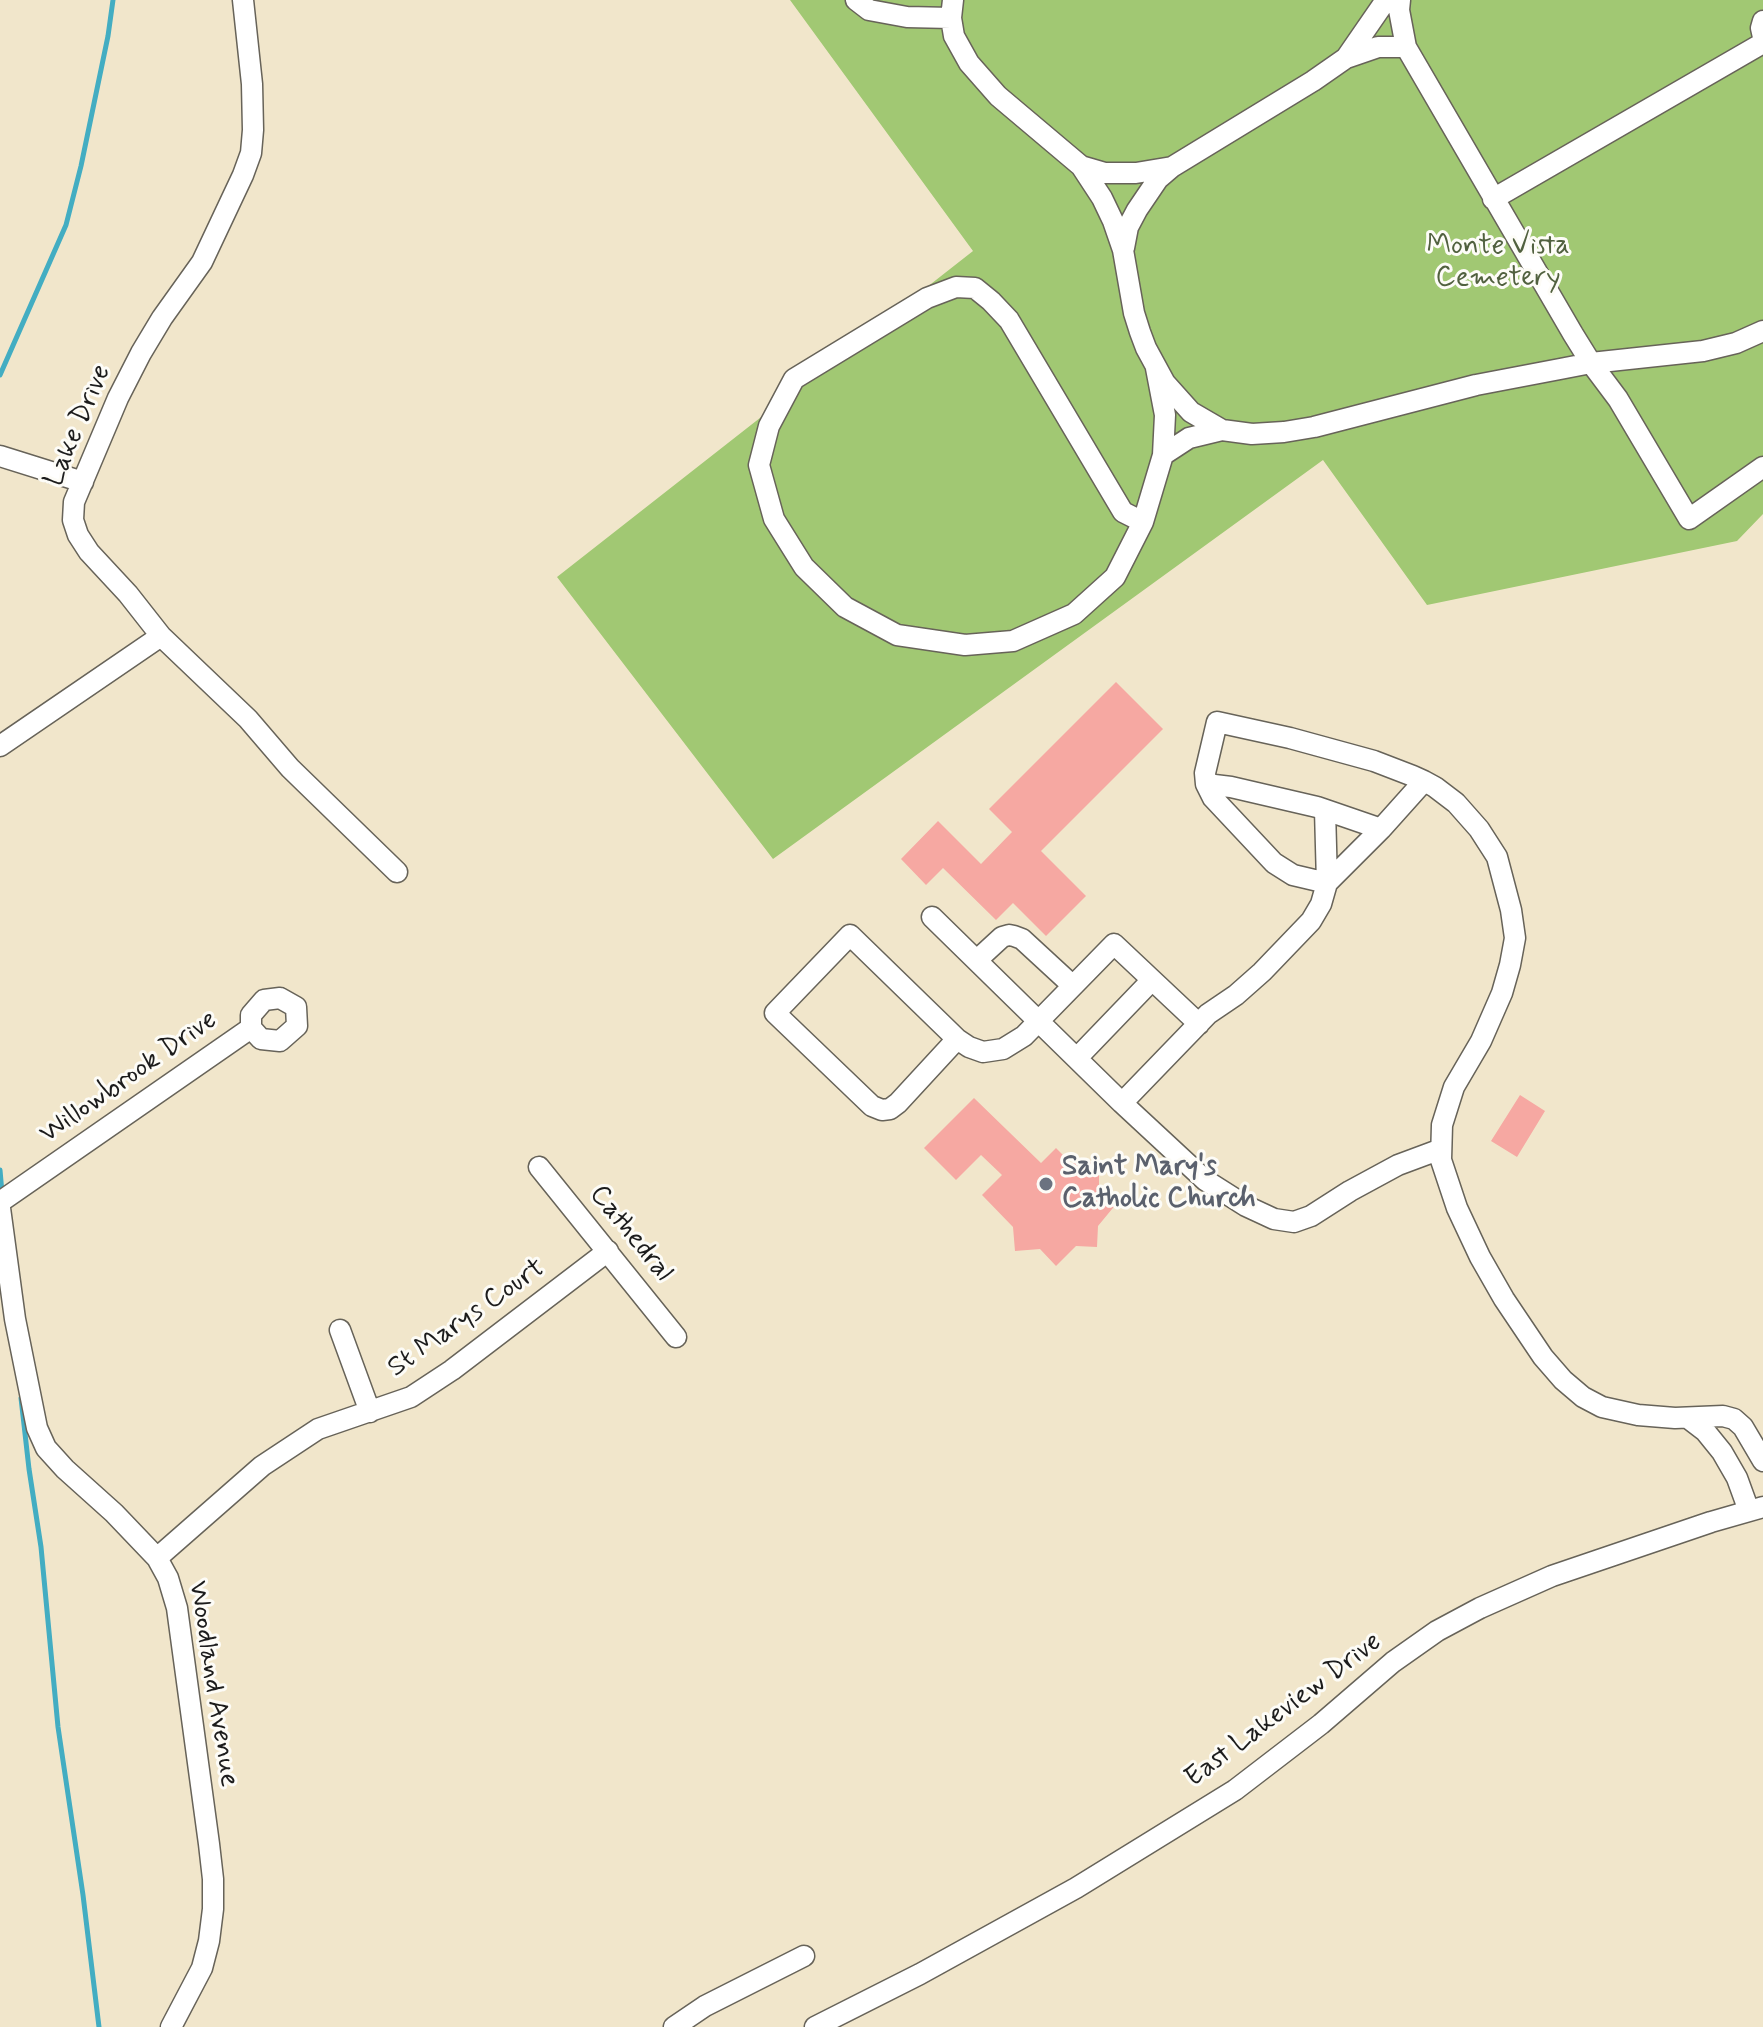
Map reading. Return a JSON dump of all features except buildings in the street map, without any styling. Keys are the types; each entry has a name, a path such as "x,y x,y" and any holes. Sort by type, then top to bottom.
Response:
{"street":[{"name":"Lake Drive","path":"243,0 252,84 251,153 202,262 162,318 118,398 74,502 73,520 89,552 161,636 248,719 290,768 397,872"},
{"path":"856,0 869,10 907,17 952,9 954,36 979,76 1017,113 1081,166 1102,198 1123,250 1134,313 1156,368 1176,397 1191,412 1222,430"},
{"path":"1346,58 1386,0"},
{"path":"1400,0 1406,47 1591,363 1618,399 1689,519 1763,467"},
{"path":"1763,21 1763,37"},
{"path":"1493,199 1763,43"},
{"path":"1123,250 1128,227 1142,202 1158,179 1172,167 1346,58 1378,47 1406,47"},
{"path":"1081,166 1105,173 1136,173 1172,167"},
{"path":"1143,522 1123,512 1009,320 975,288 956,287 927,298 794,379 769,426 759,465 774,519 804,567 845,607 897,635 965,645 1013,641 1074,614 1115,577 1143,522 1163,455 1165,415 1156,368"},
{"path":"1163,455 1189,438 1222,430 1252,434 1299,429 1476,385 1591,363 1703,351 1736,343 1763,331"},
{"path":"0,456 83,482"},
{"path":"0,746 161,636"},
{"path":"1327,883 1293,875 1274,863 1213,798 1206,784 1205,773 1217,722 1374,761 1424,781 1456,803 1479,829 1497,857 1515,938 1502,993 1481,1041 1454,1087 1442,1125 1441,1160 1457,1208 1504,1299 1543,1357 1583,1397 1602,1407 1638,1415 1688,1418 1723,1416 1734,1419 1743,1427 1763,1461"},
{"path":"1327,883 1424,781"},
{"path":"1206,784 1325,810 1381,829"},
{"path":"1122,1103 1208,1014 1262,972 1316,912 1327,883 1325,810"},
{"path":"932,917 1205,1180 1246,1206 1274,1219 1294,1222 1311,1216 1398,1165 1441,1149"},
{"path":"957,1039 898,1103 882,1110 872,1106 775,1013 850,935 957,1039 983,1052 1003,1049 1024,1036 1114,944 1199,1024"},
{"path":"977,960 1002,937 1014,936 1022,939 1073,986"},
{"path":"1077,1058 1152,980"},
{"name":"Willowbrook Drive","path":"0,1202 251,1028"},
{"name":"Cathedral","path":"539,1167 676,1337"},
{"name":"Woodland Avenue","path":"0,1208 15,1319 37,1428 46,1448 65,1469 114,1513 157,1558 168,1578 177,1608 213,1879 213,1909 202,1968 172,2024"},
{"name":"St Marys Court","path":"157,1558 262,1466 318,1429 411,1397 452,1370 608,1251"},
{"path":"340,1330 370,1412"},
{"path":"1688,1418 1705,1431 1722,1452 1756,1509"},
{"name":"East Lakeview Drive","path":"815,2027 920,1974 1076,1888 1235,1790 1321,1724 1393,1662 1437,1631 1552,1576 1756,1509"},
{"path":"674,2027 705,2006 804,1956"}],"green space":[{"name":"Monte Vista Cemetery","path":"790,0 1763,0 1763,514 1737,541 1427,605 1323,460 773,859 557,577 973,251"}],"waterway":[{"path":"0,375 66,225 81,166 113,0"},
{"path":"0,1170 2,1193"},
{"path":"21,1398 41,1547 58,1727 99,2027"}],"place":[{"name":"Saint Mary's Catholic Church","path":"1046,1184"}]}
